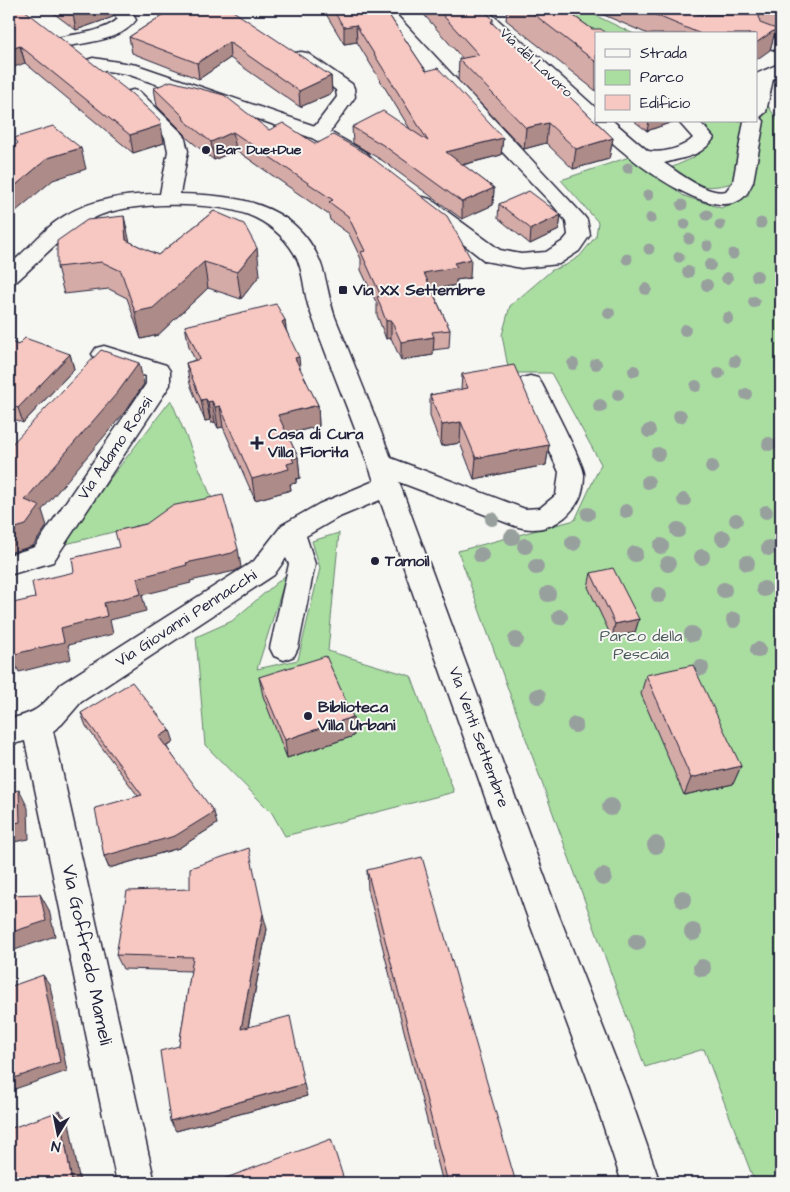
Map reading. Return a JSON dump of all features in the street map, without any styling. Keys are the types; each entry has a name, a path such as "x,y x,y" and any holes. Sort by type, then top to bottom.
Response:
{"street":[{"path":"64,42 111,32 127,20 125,14 118,9"},
{"path":"382,9 472,109 559,200 576,220 579,235 571,246 551,259 521,261 494,256 404,189"},
{"name":"Via del Lavoro","path":"476,9 595,117"},
{"path":"9,276 36,253 99,218 170,199 178,151 174,135 139,101 47,29"},
{"path":"758,37 781,47"},
{"path":"288,48 345,88 346,97 319,134"},
{"path":"93,64 130,69 319,134 375,167"},
{"path":"758,103 764,76 781,68"},
{"path":"602,122 688,189 708,197 729,198 738,191 743,182 754,122"},
{"path":"645,156 654,159 693,149 704,138 689,122"},
{"name":"Via Venti Settembre","path":"170,199 234,214 253,224 282,249 300,278 314,291 384,475 542,913 609,1088 642,1183"},
{"name":"Via Adamo Rossi","path":"9,565 44,555 158,385 158,371 105,354 91,368"},
{"path":"384,475 524,519 546,518 568,500 572,472 530,384"},
{"name":"Via Giovanni Pennacchi","path":"23,729 52,715 71,693 264,568 291,532 384,475"},
{"path":"284,648 302,564 291,532"},
{"name":"Via Goffredo Mameli","path":"23,729 136,1183"}],"green space":[{"path":"545,9 582,9 630,32 595,32 595,34"},
{"name":"Parco della Pescaia","path":"764,100 781,125 781,173 779,174 781,176 781,1183 755,1183 704,1049 645,1067 458,551 575,520 601,464 551,373 509,373 502,335 510,306 552,270 566,265 580,256 596,236 598,222 561,180 632,156 684,196 721,208 748,196 756,164"},
{"path":"704,122 748,122 736,182 708,187 700,186 685,180 668,169 693,158 712,138"},
{"path":"171,400 215,506 58,546"},
{"path":"339,533 328,651 411,676 454,792 285,836 272,813 205,745 196,637 232,621 287,574 257,669 298,660 320,568 312,541"}],"building":[{"path":"9,9 23,9 132,94 160,120 161,125 130,135 20,46 9,50"},
{"path":"66,9 87,9 73,14"},
{"path":"172,9 230,9 331,76 299,91 229,42 197,63 129,37"},
{"path":"332,9 385,9 426,71 438,68 503,138 446,152 494,188 462,202 383,145 352,127 383,111 428,141 356,25 344,27"},
{"path":"437,9 482,9 493,19 491,22 613,138 576,149 548,123 526,128 459,59 479,55"},
{"path":"527,9 564,9 592,29 601,29 605,32 595,32 595,61"},
{"path":"641,9 685,9 701,15 759,15 760,23 776,29 758,42 758,32 696,32"},
{"path":"763,9 781,9 781,15"},
{"path":"171,81 224,95 269,130 283,123 316,144 333,135 367,154 447,216 471,259 454,263 457,267 424,273 450,330 432,332 434,337 401,342 391,320 386,321 377,297 381,296 361,252 365,251 348,216 329,202 333,200 233,132 211,142 184,120 183,116 154,88"},
{"path":"53,126 81,148 48,158 9,191 9,150 18,143 14,138"},
{"path":"529,191 561,215 531,229 499,204"},
{"path":"214,211 244,224 257,248 237,272 204,262 153,308 135,312 121,271 102,262 57,267 57,241 87,220 124,216 126,240 158,255"},
{"path":"276,304 285,320 282,322 299,357 295,358 318,405 278,415 298,457 292,459 294,462 287,464 289,469 252,479 220,406 215,407 212,401 208,402 206,399 201,400 186,363 200,359 185,326"},
{"path":"25,338 70,354 18,408 9,404 9,341 18,345"},
{"path":"101,350 139,363 118,392 25,500 40,506 26,525 9,530 9,447"},
{"path":"514,365 549,445 476,458 461,422 442,425 430,395 468,388 462,374"},
{"path":"223,495 238,549 232,553 186,563 187,565 137,578 141,594 104,603 107,616 61,628 64,642 11,655 9,604 35,598 32,582 74,572 72,558 119,547 115,531 146,524 171,506"},
{"path":"613,568 639,619 615,624 591,573"},
{"name":"Biblioteca Villa Urbani","path":"326,656 353,717 285,740 259,677"},
{"path":"693,665 741,766 691,778 646,675"},
{"path":"132,682 170,730 159,737 214,812 175,836 104,856 95,808 142,795 81,713"},
{"path":"19,790 20,822 9,824 9,792"},
{"path":"249,848 263,914 241,1029 290,1016 304,1084 170,1121 160,1051 179,1046 193,957 116,955 127,891 190,889 190,868"},
{"path":"422,857 516,1183 448,1183 367,870"},
{"path":"40,894 46,921 9,933 9,895"},
{"path":"43,975 60,1062 9,1080 9,987"},
{"path":"60,1111 72,1183 9,1183 9,1129"},
{"path":"331,1139 345,1183 218,1183 218,1181"}],"place":[{"name":"Bar Due+Due","path":"206,150"},
{"name":"Via XX Settembre","path":"343,290"},
{"name":"Casa di Cura Villa Fiorita","path":"257,443"},
{"name":"Tamoil","path":"375,561"},
{"name":"Biblioteca Villa Urbani","path":"308,716"}]}
